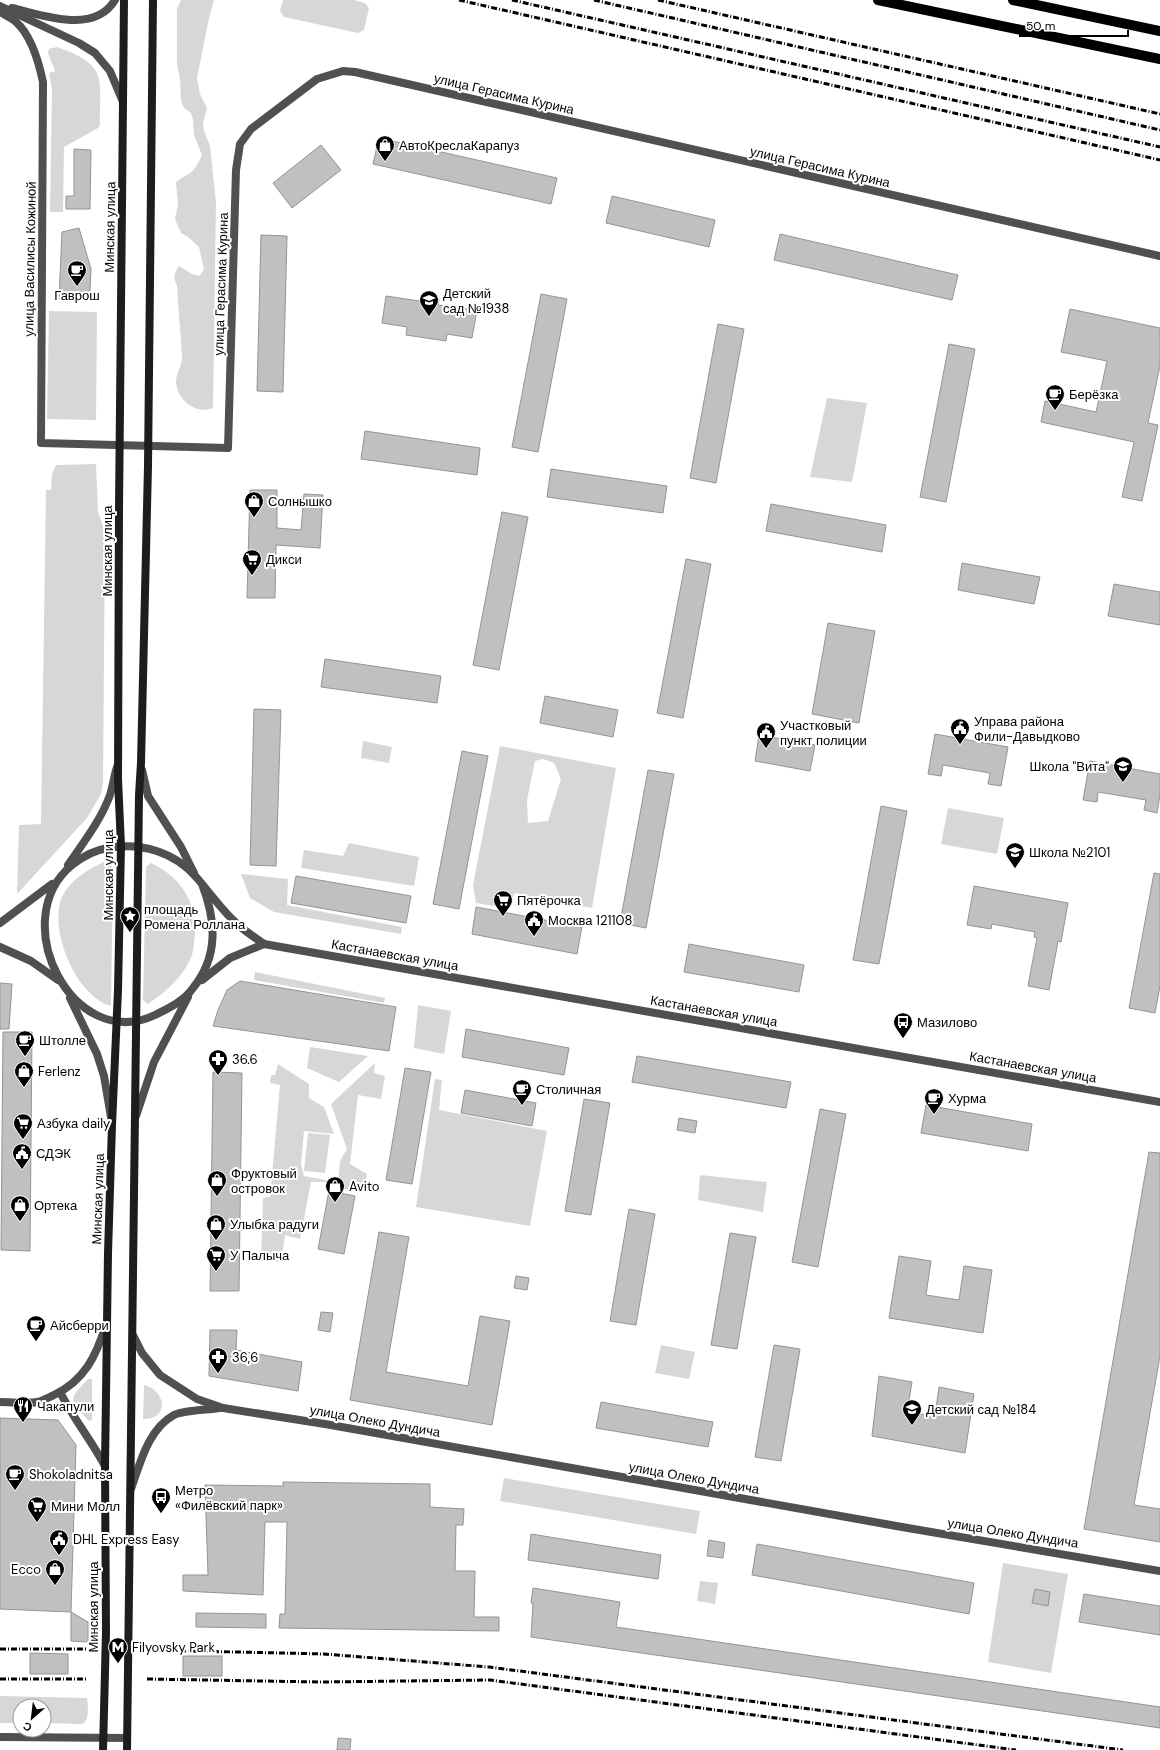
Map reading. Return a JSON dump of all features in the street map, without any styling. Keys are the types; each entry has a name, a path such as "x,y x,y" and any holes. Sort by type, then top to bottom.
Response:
{"main road":[{"name":"Минская улица","path":"103,1750 106,1642 105,1466 112,1125 118,1020 121,846 118,762 119,446 124,0"},
{"path":"127,1750 138,846 148,446 153,0"},
{"path":"878,0 1160,59"},
{"path":"1013,0 1160,31"}],"street":[{"path":"0,6 63,19 88,19 97,17 115,0"},
{"path":"0,6 79,43 95,53 110,71 123,102"},
{"name":"улица Василисы Кожиной","path":"0,12 17,23 30,42 40,68 43,82 41,443 119,446"},
{"name":"улица Герасима Курина","path":"148,446 228,448 236,170 240,144 251,129 317,79 343,71 355,72 1160,256"},
{"path":"119,446 148,446"},
{"path":"60,876 100,816 110,794 118,762"},
{"path":"141,763 148,796 181,847 196,877"},
{"name":"Кастанаевская улица","path":"0,923 78,860 93,852 121,846 138,846 165,854 196,877 233,920 264,944 1160,1102"},
{"name":"Кастанаевская улица","path":"60,876 50,893 46,905 46,932 54,970 67,992 88,1010 102,1017 118,1020 136,1021 146,1019 172,1007 192,991 198,982 209,961 214,932 208,901 202,884"},
{"name":"Кастанаевская улица","path":"198,982 230,958 264,944"},
{"name":"Кастанаевская улица","path":"0,947 31,961 61,984"},
{"path":"134,1122 154,1062 192,991"},
{"path":"67,992 96,1054 104,1076 112,1125"},
{"path":"0,1402 38,1402 60,1392 87,1368 97,1353 108,1319"},
{"name":"улица Олеко Дундича","path":"133,1335 142,1353 160,1375 197,1400 223,1408 332,1425 902,1527 1160,1571"},
{"path":"60,1392 68,1408 86,1433 105,1466"},
{"name":"улица Олеко Дундича","path":"131,1490 150,1441 159,1426 175,1415 223,1408"},
{"path":"0,1737 127,1738"}],"shaded area":[{"path":"181,0 214,0 197,78 200,94 207,108 203,123 204,131 210,146 216,203 213,408 207,410 194,408 188,404 180,395 176,382 182,357 175,273 179,266 192,274 199,276 204,270 199,247 181,233 175,219 178,204 176,182 194,169 202,155 194,135 191,113 184,108 181,101 180,79 177,64 177,9"},
{"path":"283,0 354,0 365,3 369,8 364,30 358,33 284,17 280,11"},
{"path":"57,47 85,60 93,67 98,75 100,84 100,125 98,128 64,147 63,212 50,212 52,89 49,73 55,71 48,53 49,49"},
{"path":"49,311 97,312 96,420 47,419"},
{"path":"827,398 867,403 852,482 810,477"},
{"path":"96,464 98,512 105,531 103,782 101,794 87,818 17,894 19,825 41,824 46,490 51,490 52,474 56,465"},
{"path":"363,741 392,747 389,763 361,758"},
{"path":"500,746 616,768 592,908 515,893 506,908 476,903 473,885","holes":["543,759 554,763 561,779 548,821 528,823 527,800 535,761"]},
{"path":"948,808 1004,818 997,854 941,844"},
{"path":"349,843 419,857 414,886 301,868 304,850 343,856"},
{"path":"104,862 111,864 113,870 111,1006 98,1000 87,990 76,976 62,943 59,926 59,911 65,891 80,876 91,868"},
{"path":"151,863 170,875 184,891 193,910 195,933 192,954 182,974 172,985 148,1004 143,1000 146,867"},
{"path":"241,874 288,879 287,905 402,927 401,934 274,912 250,898"},
{"path":"255,972 385,998 384,1003 254,980"},
{"path":"418,1005 451,1011 444,1054 414,1048"},
{"path":"310,1047 368,1056 339,1082 307,1068"},
{"path":"375,1063 374,1073 385,1076 381,1099 358,1095 350,1164 367,1174 364,1192 338,1188 340,1161 347,1149 331,1104"},
{"path":"278,1064 309,1084 309,1098 324,1107 334,1134 304,1131 301,1164 304,1176 336,1182 311,1182 300,1239 285,1235 281,1262 261,1261 263,1198 270,1197 280,1085 270,1083 271,1075 275,1075"},
{"path":"435,1079 442,1080 439,1110 547,1131 530,1226 416,1207"},
{"path":"308,1133 330,1135 325,1173 304,1171"},
{"path":"700,1175 767,1182 763,1212 698,1200"},
{"path":"661,1345 695,1352 689,1379 655,1373"},
{"path":"88,1379 92,1379 92,1420 89,1421 77,1408 73,1400 76,1392"},
{"path":"144,1385 157,1393 162,1404 158,1415 152,1418 143,1419"},
{"path":"504,1478 700,1511 696,1534 500,1501"},
{"path":"1003,1563 1068,1574 1051,1673 988,1662"},
{"path":"700,1581 718,1583 715,1604 697,1601"},
{"path":"0,1696 87,1698 87,1716 85,1722 82,1724 52,1723 52,1698 12,1698 12,1723 0,1723"}],"building":[{"path":"379,138 557,178 551,204 373,164"},
{"path":"321,145 341,170 292,208 273,183"},
{"path":"74,149 91,150 90,209 66,209 66,196 74,196"},
{"path":"612,196 715,220 709,247 606,223"},
{"path":"79,228 91,269 90,290 85,300 59,299 62,232"},
{"path":"780,234 958,275 952,300 774,260"},
{"path":"261,235 287,236 283,392 257,391"},
{"path":"541,294 567,299 538,452 512,447"},
{"name":"Детский сад №1938","path":"386,296 426,302 426,297 433,298 439,299 438,305 477,310 472,338 447,334 446,341 406,335 407,327 382,323"},
{"path":"1070,309 1160,328 1160,366 1148,423 1158,425 1142,501 1122,497 1134,442 1041,422 1045,401 1096,412 1107,361 1061,352"},
{"path":"718,324 744,329 716,483 690,478"},
{"path":"949,344 975,349 946,502 920,497"},
{"path":"365,431 480,448 477,475 361,459"},
{"path":"551,469 667,486 663,513 547,497"},
{"path":"250,490 277,490 277,528 301,530 304,494 323,495 320,548 276,545 275,598 247,598"},
{"path":"771,504 886,525 882,552 766,531"},
{"path":"502,512 528,517 499,670 473,665"},
{"path":"686,559 711,564 683,718 657,713"},
{"path":"962,563 1040,577 1034,604 958,590"},
{"path":"1114,584 1160,592 1160,625 1108,616"},
{"path":"828,623 875,631 859,723 812,714"},
{"path":"325,659 441,676 437,703 321,687"},
{"path":"545,696 618,710 613,737 540,723"},
{"path":"254,709 281,710 276,866 250,865"},
{"path":"935,734 1008,747 1001,786 988,784 990,773 943,765 941,776 928,774"},
{"path":"759,735 815,745 810,771 755,761"},
{"path":"462,751 488,756 459,909 433,904"},
{"name":"Школа \"Вита\"","path":"1090,761 1160,774 1160,795 1157,813 1144,810 1146,800 1098,792 1097,802 1083,800"},
{"path":"648,770 674,774 646,928 620,923"},
{"path":"881,806 907,811 879,964 853,960"},
{"path":"1154,873 1160,874 1160,986 1155,1013 1129,1008"},
{"path":"296,876 411,896 406,923 291,903"},
{"path":"974,886 1068,903 1061,942 1058,941 1049,990 1028,986 1037,938 1034,937 1035,932 992,924 991,929 967,925"},
{"path":"476,907 582,927 577,954 472,934"},
{"path":"689,944 804,965 799,992 684,972"},
{"path":"240,981 396,1007 389,1051 213,1026 227,990"},
{"path":"0,983 12,984 9,1029 0,1029"},
{"path":"466,1029 569,1048 564,1075 462,1057"},
{"path":"3,1032 32,1032 30,1251 1,1250"},
{"path":"637,1056 791,1082 786,1108 632,1082"},
{"path":"405,1068 431,1072 412,1184 386,1180"},
{"path":"213,1072 242,1073 239,1291 210,1291"},
{"path":"465,1090 536,1103 532,1126 461,1113"},
{"path":"584,1099 610,1103 591,1215 565,1211"},
{"path":"926,1105 1032,1124 1028,1151 921,1133"},
{"path":"820,1109 846,1114 818,1267 792,1262"},
{"path":"679,1118 697,1121 695,1133 677,1130"},
{"path":"1149,1152 1160,1153 1160,1356 1134,1505 1160,1509 1160,1542 1084,1529"},
{"path":"329,1191 355,1196 344,1254 318,1249"},
{"path":"629,1209 655,1214 636,1325 610,1321"},
{"path":"379,1232 409,1237 386,1372 468,1386 480,1316 510,1321 492,1425 350,1400"},
{"path":"730,1233 756,1237 737,1349 711,1345"},
{"path":"899,1256 931,1261 926,1295 959,1300 964,1266 992,1270 983,1333 889,1318"},
{"path":"516,1276 529,1278 527,1290 514,1288"},
{"path":"321,1312 333,1313 330,1332 318,1330"},
{"path":"210,1330 237,1330 236,1350 302,1362 298,1391 209,1376"},
{"path":"774,1345 800,1349 781,1461 755,1457"},
{"path":"879,1376 912,1382 907,1412 935,1416 939,1387 974,1394 965,1453 872,1436"},
{"path":"601,1402 713,1422 708,1447 596,1428"},
{"name":"Мини Молл","path":"0,1418 58,1420 76,1445 71,1612 0,1609"},
{"path":"283,1482 430,1484 430,1507 464,1509 463,1525 456,1525 455,1571 475,1571 474,1617 499,1617 499,1631 279,1628 280,1614 285,1614 287,1522 265,1522 263,1595 183,1591 183,1575 208,1575 205,1485 283,1486"},
{"path":"531,1534 661,1555 658,1579 528,1560"},
{"path":"709,1540 725,1543 723,1558 707,1556"},
{"path":"757,1544 974,1583 969,1614 752,1575"},
{"path":"533,1588 620,1602 616,1627 1160,1707 1160,1728 531,1637 533,1603 531,1603"},
{"path":"1035,1589 1050,1592 1048,1606 1032,1603"},
{"path":"1084,1594 1160,1606 1160,1635 1079,1622"},
{"path":"71,1612 88,1622 88,1642 71,1641"},
{"path":"196,1613 266,1614 266,1628 196,1627"},
{"path":"30,1653 68,1654 68,1674 30,1674"},
{"path":"183,1656 222,1656 222,1676 183,1676"},
{"path":"338,1738 351,1739 350,1750 337,1750"}],"railway":[{"path":"459,0 1160,160"},
{"path":"512,0 1160,147"},
{"path":"594,0 1160,130"},
{"path":"658,0 1160,114"},
{"path":"0,1649 88,1649"},
{"path":"147,1650 324,1654 489,1667 1123,1750"},
{"path":"0,1679 87,1679"},
{"path":"147,1679 320,1682 490,1680 1016,1750"}],"place":[{"name":"АвтоКреслаКарапуз","path":"385,162"},
{"name":"Гаврош","path":"77,287"},
{"name":"Детский сад №1938","path":"429,317"},
{"name":"Берёзка","path":"1055,411"},
{"name":"Солнышко","path":"254,518"},
{"name":"Дикси","path":"252,576"},
{"name":"Управа района Фили-Давыдково","path":"960,745"},
{"name":"Участковый пункт полиции","path":"766,749"},
{"name":"Школа \"Вита\"","path":"1123,783"},
{"name":"Школа №2101","path":"1015,869"},
{"name":"Пятёрочка","path":"503,917"},
{"name":"площадь Ромена Роллана","path":"130,933"},
{"name":"Москва 121108","path":"534,937"},
{"name":"Мазилово","path":"903,1039"},
{"name":"Штолле","path":"25,1057"},
{"name":"36.6","path":"218,1076"},
{"name":"Ferlenz","path":"24,1088"},
{"name":"Столичная","path":"522,1106"},
{"name":"Хурма","path":"934,1115"},
{"name":"Азбука daily","path":"23,1140"},
{"name":"СДЭК","path":"22,1170"},
{"name":"Фруктовый островок","path":"217,1197"},
{"name":"Avito","path":"335,1203"},
{"name":"Ортека","path":"20,1222"},
{"name":"Улыбка радуги","path":"216,1241"},
{"name":"У Палыча","path":"216,1272"},
{"name":"Айсберри","path":"36,1342"},
{"name":"36,6","path":"218,1374"},
{"name":"Чакапули","path":"23,1423"},
{"name":"Детский сад №184","path":"912,1426"},
{"name":"Shokoladnitsa","path":"15,1491"},
{"name":"Метро «Филёвский парк»","path":"161,1514"},
{"name":"Мини Молл","path":"37,1523"},
{"name":"DHL Express Easy","path":"59,1556"},
{"name":"Ecco","path":"55,1586"},
{"name":"Filyovsky Park","path":"118,1664"}]}
